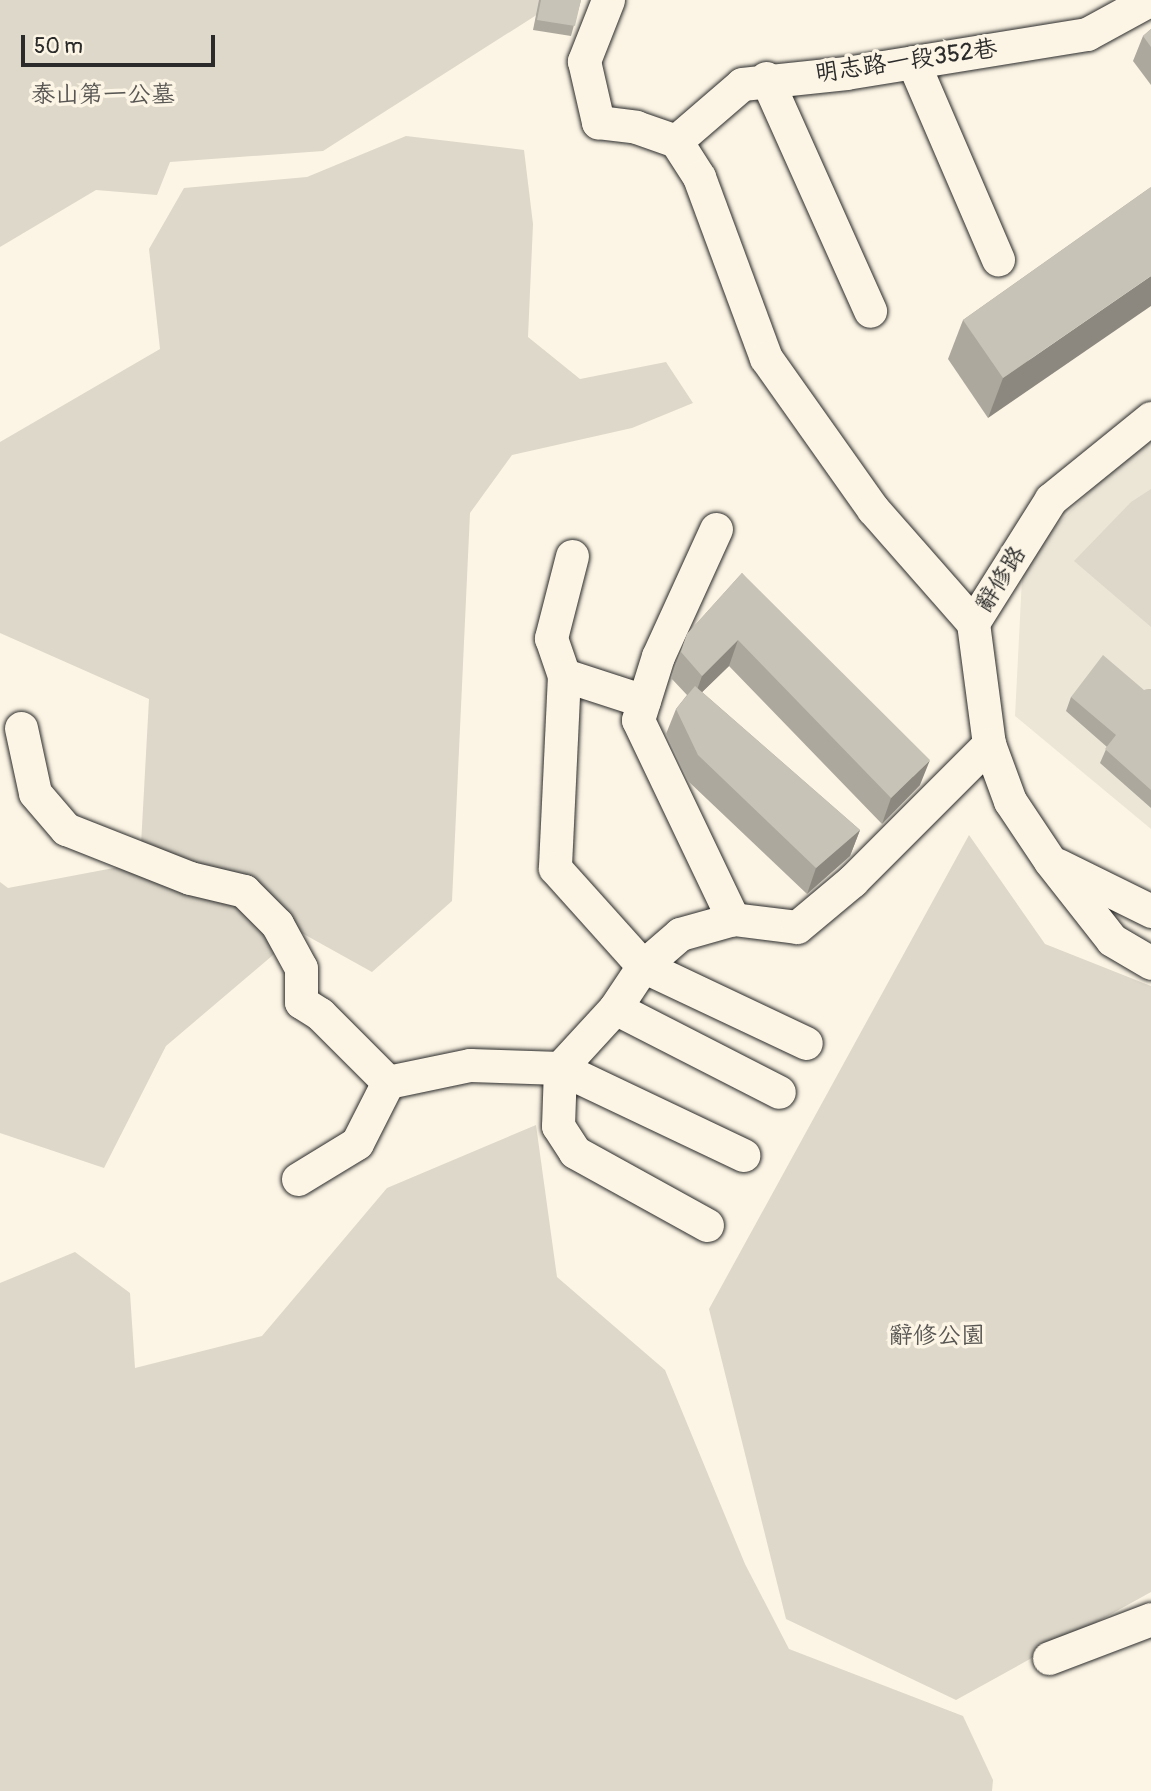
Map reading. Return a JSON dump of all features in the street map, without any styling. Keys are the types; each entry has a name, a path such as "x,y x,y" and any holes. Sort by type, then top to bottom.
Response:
{"street":[{"path":"608,0 584,61 598,122 636,127 676,141 699,177 766,358 873,509 973,623"},
{"name":"明志路一段352巷","path":"676,141 742,84 766,78 913,62 1087,34 1149,0"},
{"path":"913,62 998,259"},
{"path":"766,78 870,311"},
{"name":"辭修路","path":"1151,418 1051,499 973,623 989,744 1010,801 1050,861 1112,940 1151,963"},
{"path":"716,529 658,656 638,720 733,919"},
{"path":"572,555 551,638 564,675 555,868 643,966 806,1043"},
{"path":"564,675 644,701"},
{"path":"21,728 34,793 66,830 190,878 244,891 277,923 301,968 301,1002 320,1014 388,1082"},
{"path":"707,1225 575,1152 558,1126 560,1068 615,1008 643,966 680,934 733,919 797,927 852,881 989,744"},
{"name":"辭修路","path":"1050,861 1151,911"},
{"path":"615,1008 779,1091"},
{"path":"388,1082 470,1065 560,1068 743,1155"},
{"path":"298,1179 357,1143 388,1082"},
{"path":"1049,1658 1151,1619"}],"shaded area":[{"path":"1151,430 1151,829 1015,716 1023,559"}],"green space":[{"name":"泰山第一公墓","path":"0,0 560,0 323,151 170,162 157,195 96,190 0,247"},
{"path":"406,136 524,150 533,224 528,337 580,379 666,362 693,403 632,428 512,455 470,513 452,901 372,972 300,932 166,1046 104,1168 0,1133 0,882 8,888 140,863 149,699 0,633 0,442 160,349 149,249 184,188 307,177"},
{"path":"1151,489 1151,627 1074,561 1131,502"},
{"name":"辭修公園","path":"969,835 1045,944 1151,986 1151,1592 956,1700 786,1619 709,1309"},
{"path":"536,1125 557,1277 665,1370 745,1564 789,1649 963,1716 993,1780 992,1791 0,1791 0,1283 75,1252 130,1293 135,1368 262,1336 387,1188"}],"building":[{"path":"541,0 581,0 575,26 537,20"},
{"path":"1151,29 1151,47 1143,36"},
{"path":"1151,187 1151,276 1003,378 963,320"},
{"path":"742,573 930,760 891,798 738,640 702,676 681,652 687,634"},
{"path":"1103,655 1144,690 1151,689 1151,790 1105,749 1116,735 1071,697"},
{"path":"695,686 860,830 816,868 698,755 676,709"}]}
